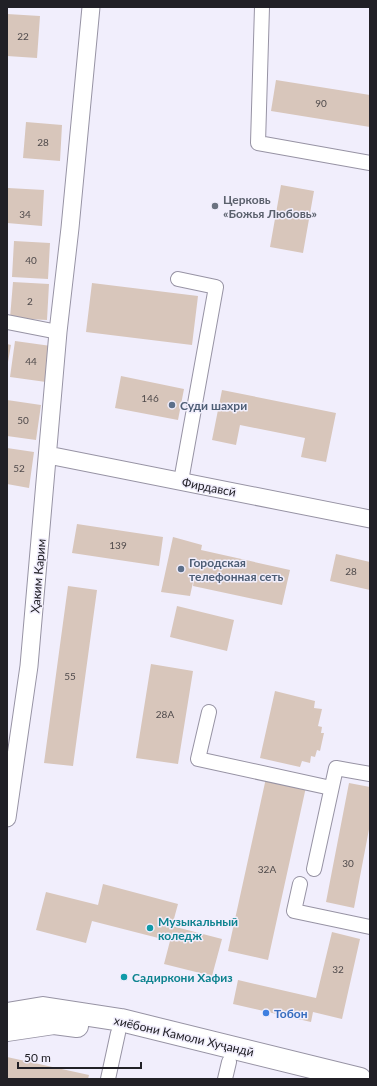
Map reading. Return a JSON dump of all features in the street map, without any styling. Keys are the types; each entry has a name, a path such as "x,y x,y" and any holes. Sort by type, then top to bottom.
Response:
{"main road":[{"name":"хиёбони Камоли Хуҷандӣ","path":"7,1014 43,1008 121,1020 360,1079"},
{"path":"7,1030 54,1023 118,1032 227,1070 300,1079"}],"street":[{"name":"Ҳаким Карим","path":"7,818 29,666 58,332 70,228 91,7"},
{"path":"262,7 258,143 370,163"},
{"path":"178,279 216,287 181,481"},
{"path":"7,322 58,332"},
{"name":"Фирдавсӣ","path":"48,455 370,520"},
{"path":"209,712 198,759 331,788"},
{"path":"314,869 336,768 370,774"},
{"path":"300,884 294,911 370,927"},
{"path":"108,1079 118,1032"}],"building":[{"path":"7,14 40,16 37,58 7,56"},
{"path":"276,80 370,95 370,127 271,111"},
{"path":"26,122 62,125 60,161 23,158"},
{"path":"281,185 314,191 303,253 270,247"},
{"path":"8,188 44,190 42,226 7,223"},
{"path":"14,241 50,243 48,279 12,277"},
{"path":"13,282 49,284 47,320 10,318"},
{"path":"92,283 198,296 192,345 86,332"},
{"path":"15,341 51,346 46,382 10,377"},
{"path":"7,344 11,345 8,362 7,361"},
{"path":"121,376 184,389 178,420 115,408"},
{"path":"222,390 336,413 326,462 301,457 305,438 240,425 236,445 212,440"},
{"path":"7,400 41,405 36,440 7,436"},
{"path":"7,448 34,452 29,488 7,484"},
{"path":"77,524 163,537 159,566 72,553"},
{"path":"173,537 202,545 201,550 290,570 282,605 193,586 195,573 190,596 161,592"},
{"path":"336,554 370,562 370,590 330,581"},
{"path":"68,586 97,590 73,766 44,763"},
{"path":"177,606 234,620 227,651 170,637"},
{"path":"151,664 193,671 178,764 136,758"},
{"path":"275,691 315,701 314,708 322,709 318,726 322,727 321,733 324,733 320,751 317,750 315,757 311,756 310,763 302,761 300,767 260,758"},
{"path":"266,778 306,787 268,960 228,951"},
{"path":"349,783 370,787 370,824 354,908 326,902"},
{"name":"Музыкальный коледж","path":"103,884 178,904 172,926 222,939 212,976 164,964 170,941 92,921 86,943 36,930 46,892 98,905"},
{"path":"332,932 360,939 342,1019 313,1012 311,1022 233,1004 238,980 316,998"},
{"path":"7,1057 89,1075 88,1079 7,1079"}],"place":[{"name":"Церковь «Божья Любовь»","path":"215,206"},
{"name":"Суди шахри","path":"172,405"},
{"name":"Городская телефонная сеть","path":"181,569"},
{"name":"Музыкальный коледж","path":"150,928"},
{"name":"Садиркони Хафиз","path":"124,977"},
{"name":"Тобон","path":"266,1013"}]}
